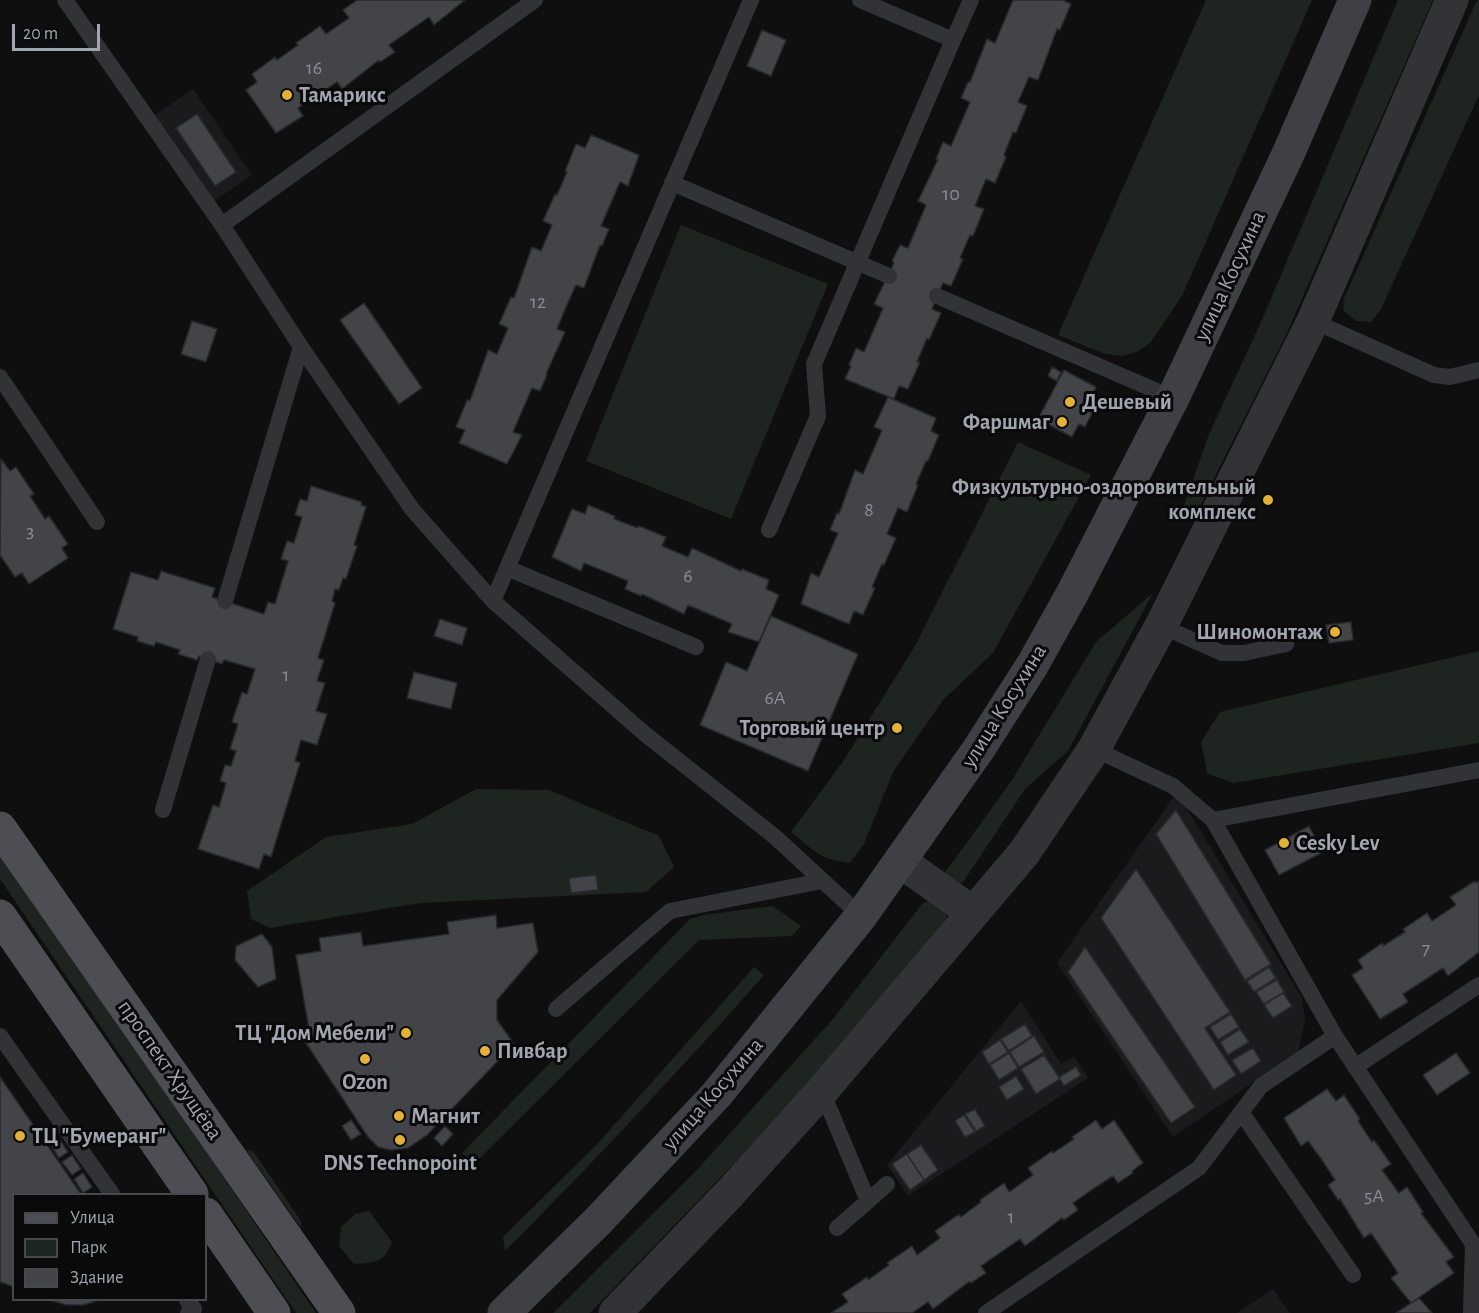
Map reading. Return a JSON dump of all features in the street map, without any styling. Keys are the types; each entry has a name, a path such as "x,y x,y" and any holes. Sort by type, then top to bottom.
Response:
{"main road":[{"name":"улица Косухина","path":"504,1313 598,1221 717,1094 861,916 978,750 1033,664 1072,594 1173,398 1289,152 1355,0"},
{"name":"проспект Хрущёва","path":"0,828 339,1313"},
{"path":"0,916 191,1193"},
{"path":"207,1215 274,1313"}],"street":[{"path":"615,1313 730,1193 822,1091 1024,853 1094,749 1161,626 1313,321 1452,0"},
{"path":"900,861 972,912"}],"lane":[{"path":"65,0 222,225 301,347 412,509 493,601 645,734 774,836 861,916"},
{"path":"222,225 535,0"},
{"path":"493,601 751,0"},
{"path":"860,0 953,40"},
{"path":"769,530 818,416 814,364 971,0"},
{"path":"672,183 889,276"},
{"path":"937,296 1173,398"},
{"path":"1313,321 1434,375 1450,377 1479,370"},
{"path":"225,602 301,347"},
{"path":"0,377 98,522"},
{"path":"507,568 696,647"},
{"path":"1161,626 1222,653 1244,652 1286,644"},
{"path":"163,810 208,659"},
{"path":"1094,749 1173,786 1212,820 1335,1036 1476,1242 1471,1313"},
{"path":"1212,820 1479,770"},
{"path":"556,1010 670,910 822,881"},
{"path":"1355,1067 1479,985"},
{"path":"0,1036 111,1193"},
{"path":"986,1313 1199,1168 1261,1086 1335,1036"},
{"path":"822,1091 868,1201"},
{"path":"1241,1112 1353,1275"},
{"path":"837,1228 887,1184"},
{"path":"188,1301 194,1309 188,1313"}],"shaded area":[{"path":"193,89 252,175 211,203 152,117"},
{"path":"1177,792 1302,998 1305,1021 1298,1052 1173,1137 1057,963"},
{"path":"1021,1001 1061,1064 1074,1056 1088,1078 908,1196 887,1165"},
{"path":"1273,1289 1290,1313 1237,1313"}],"green space":[{"path":"1206,0 1312,0 1182,296 1150,343 1137,352 1123,356 1105,354 1058,335"},
{"path":"1398,0 1433,0 1286,335 1192,522 1180,517 1209,434 1261,322"},
{"path":"1477,0 1479,0 1479,95 1381,309 1371,322 1356,321 1344,311 1343,301"},
{"path":"681,225 828,284 731,519 586,461"},
{"path":"1018,442 1091,475 993,653 943,700 893,772 864,844 850,863 824,857 791,832 844,760 915,646"},
{"path":"1153,593 1068,751 1025,789 963,882 953,884 944,874 1010,783 1096,642"},
{"path":"1479,651 1479,743 1233,783 1207,773 1201,742 1220,712"},
{"path":"476,789 549,790 659,836 674,867 646,892 420,903 270,928 251,919 247,891 326,837 412,824"},
{"path":"0,849 316,1313 296,1313 0,879"},
{"path":"932,899 950,910 939,932 773,1123 590,1313 553,1313 694,1173 833,1019 922,904"},
{"path":"773,906 801,926 792,936 699,940 474,1164 462,1153 690,919 703,915"},
{"path":"754,967 764,975 701,1046 505,1251 503,1237 599,1142"},
{"path":"246,1150 253,1151 301,1221 301,1228"},
{"path":"369,1211 392,1242 382,1258 368,1263 354,1264 339,1246 341,1227 355,1214"}],"building":[{"path":"357,0 465,0 434,25 429,17 389,45 395,52 380,62 379,60 342,89 337,82 298,108 303,116 276,133 246,90 257,82 252,74 275,57 277,60 320,26 326,34 349,18 343,10"},
{"path":"1013,0 1063,0 1071,4 1060,30 1057,29 1038,80 1029,77 1018,102 1027,106 1016,133 1013,132 995,183 986,179 975,206 984,209 973,236 970,235 960,258 963,259 951,286 943,283 932,309 941,313 929,340 927,338 917,362 920,362 908,389 899,386 894,399 845,379 851,366 849,365 856,348 864,352 883,308 874,304 894,263 892,261 900,245 908,248 926,205 918,201 938,159 936,159 943,142 951,146 970,102 961,98 987,39 995,43"},
{"path":"762,30 786,40 771,76 747,66"},
{"path":"197,114 236,172 215,186 176,128"},
{"path":"591,135 639,155 628,186 620,182 601,226 609,229 602,246 600,245 584,288 576,285 566,307 557,329 565,332 540,391 532,388 513,432 522,435 507,464 459,443 465,430 456,427 467,400 470,401 488,350 497,354 508,328 499,324 511,297 514,298 532,247 541,251 552,225 543,221 567,172 565,171 576,144 585,148"},
{"path":"364,303 422,388 399,404 340,320"},
{"path":"192,321 217,329 206,362 181,354"},
{"path":"1052,367 1061,372 1057,381 1048,376"},
{"name":"Дешевый","path":"1064,370 1096,387 1090,400 1097,404 1085,427 1079,424 1072,437 1038,419"},
{"path":"888,397 936,418 931,431 939,435 916,484 918,485 907,512 898,508 887,534 896,538 872,587 875,588 863,615 854,611 849,624 801,604 811,573 819,577 838,533 830,530 837,513 839,514 855,470 863,474 882,430 874,427"},
{"path":"1,459 10,471 16,467 34,494 30,496 45,519 49,516 68,544 62,548 68,558 29,584 22,573 15,577 0,555"},
{"path":"311,486 362,502 361,505 366,507 346,579 343,578 339,590 335,589 332,601 335,603 318,658 324,660 317,681 325,683 316,711 327,714 317,745 301,740 295,761 300,763 271,857 264,854 259,869 198,849 213,805 219,807 226,783 220,781 225,765 231,766 236,751 230,749 238,724 232,722 242,692 247,694 255,669 224,660 222,664 199,656 197,660 178,654 180,650 156,642 154,646 137,641 138,637 113,629 131,572 158,580 161,571 215,588 212,597 264,614 268,602 275,604 288,561 281,559 287,541 294,543 302,517 295,515 300,499 307,501"},
{"path":"588,505 615,516 614,519 666,537 662,546 688,557 692,548 741,571 742,569 769,580 766,589 779,595 759,642 728,632 732,624 688,605 684,614 642,594 641,596 625,589 628,581 584,563 581,571 552,557 572,509 585,514"},
{"path":"771,616 858,654 808,771 700,725 726,662 747,671"},
{"path":"440,619 467,628 462,645 434,636"},
{"path":"1351,622 1353,640 1329,643 1326,625"},
{"path":"414,672 457,683 451,709 407,698"},
{"path":"1176,810 1271,964 1245,980 1156,834"},
{"path":"1309,826 1323,852 1279,875 1265,850"},
{"path":"1136,869 1230,1012 1205,1028 1236,1075 1214,1090 1101,918"},
{"path":"596,875 598,890 571,893 569,878"},
{"path":"1475,881 1476,883 1479,881 1479,952 1448,976 1443,968 1403,994 1408,1002 1380,1019 1352,975 1363,968 1358,960 1382,943 1383,946 1405,932 1403,929 1427,913 1432,921 1456,905 1450,897"},
{"name":"ТЦ \"Дом Мебели\"","path":"496,915 497,928 533,923 538,952 497,1000 497,1020 514,1044 427,1135 408,1148 390,1150 378,1147 368,1137 302,1037 309,1029 296,955 321,951 319,938 361,932 363,946 449,934 447,922"},
{"path":"262,934 272,947 276,979 258,987 235,960 236,946"},
{"path":"1085,947 1195,1107 1171,1123 1068,972"},
{"path":"1269,967 1276,978 1254,992 1247,981"},
{"path":"1277,980 1284,992 1264,1004 1256,992"},
{"path":"1283,993 1292,1006 1273,1018 1264,1005"},
{"path":"1231,1014 1239,1027 1218,1040 1210,1027"},
{"path":"1025,1024 1032,1036 1009,1051 1001,1039"},
{"path":"1240,1029 1249,1042 1228,1055 1220,1042"},
{"path":"1034,1036 1044,1052 1019,1067 1010,1052"},
{"path":"1000,1040 1008,1052 989,1064 982,1052"},
{"path":"1253,1048 1261,1061 1241,1074 1232,1060"},
{"path":"1009,1053 1018,1068 999,1080 990,1065"},
{"path":"1456,1053 1470,1073 1437,1095 1423,1075"},
{"path":"1044,1055 1060,1079 1036,1094 1021,1069"},
{"path":"1076,1067 1081,1075 1064,1086 1059,1077"},
{"path":"1016,1076 1024,1089 1007,1100 999,1087"},
{"name":"ТЦ \"Бумеранг\"","path":"0,1077 80,1193 12,1193 12,1286 0,1282"},
{"path":"1327,1089 1336,1101 1344,1095 1372,1142 1374,1140 1391,1164 1382,1170 1399,1193 1407,1187 1423,1212 1421,1213 1454,1257 1446,1262 1454,1273 1411,1303 1391,1278 1398,1273 1371,1233 1364,1238 1340,1199 1338,1200 1328,1185 1335,1180 1322,1160 1308,1141 1301,1146 1284,1118"},
{"path":"975,1109 985,1126 976,1131 965,1114"},
{"path":"964,1115 975,1132 965,1137 955,1121"},
{"path":"351,1120 361,1134 351,1140 342,1126"},
{"path":"1096,1120 1102,1129 1114,1120 1143,1163 1132,1171 1133,1173 1118,1183 1113,1176 1093,1189 1073,1203 1078,1210 1064,1220 1062,1218 1025,1246 1020,1239 981,1266 986,1273 971,1283 970,1281 933,1309 928,1302 912,1313 831,1313 848,1302 842,1294 867,1277 868,1280 889,1265 887,1263 912,1246 917,1255 940,1238 935,1231 959,1214 961,1217 1004,1183 1009,1192 1033,1175 1028,1168 1074,1139 1072,1137"},
{"path":"445,1126 453,1134 442,1146 434,1138"},
{"path":"59,1138 68,1152 59,1158 50,1144"},
{"path":"921,1145 938,1170 924,1180 907,1154"},
{"path":"907,1154 924,1180 910,1190 892,1164"},
{"path":"72,1155 81,1169 72,1175 62,1162"},
{"path":"83,1173 92,1187 83,1193 74,1179"},
{"path":"1419,1298 1432,1313 1396,1313 1411,1303"},
{"path":"53,1301 96,1301 83,1305 67,1305"}],"place":[{"name":"Тамарикс","path":"287,95"},
{"name":"Дешевый","path":"1070,402"},
{"name":"Фаршмаг","path":"1062,422"},
{"name":"Физкультурно-оздоровительный комплекс","path":"1268,500"},
{"name":"Шиномонтаж","path":"1335,632"},
{"name":"Торговый центр","path":"897,728"},
{"name":"Cesky Lev","path":"1284,843"},
{"name":"ТЦ \"Дом Мебели\"","path":"406,1033"},
{"name":"Пивбар","path":"485,1051"},
{"name":"Ozon","path":"365,1059"},
{"name":"Магнит","path":"399,1116"},
{"name":"ТЦ \"Бумеранг\"","path":"20,1136"},
{"name":"DNS Technopoint","path":"400,1140"}]}
